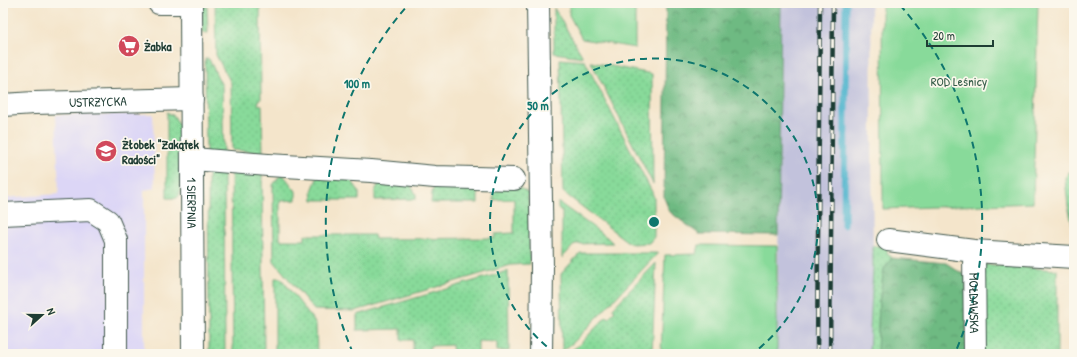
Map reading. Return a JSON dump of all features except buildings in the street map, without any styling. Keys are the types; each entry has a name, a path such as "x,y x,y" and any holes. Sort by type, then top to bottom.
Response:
{"street":[{"path":"159,3 180,3"},
{"name":"1 SIERPNIA","path":"191,3 193,354"},
{"path":"538,3 542,267 541,354"},
{"name":"USTRZYCKA","path":"3,105 192,99"},
{"path":"192,159 371,171 435,177 514,179"},
{"path":"3,214 91,210 108,221 116,240 116,354"},
{"path":"888,240 974,251 1074,257"},
{"name":"MOŁDAWSKA","path":"974,251 975,354"}],"shaded area":[{"path":"781,3 871,3 873,268 869,354 777,354"},
{"path":"153,114 155,188 144,190 144,354 3,354 3,198 59,194 56,115"}],"green space":[{"path":"203,3 207,3 208,33 202,33"},
{"path":"215,3 260,3 261,99 258,100 258,104 262,105 263,155 258,158 258,152 232,150 231,83 216,55"},
{"path":"569,3 635,3 635,48 582,39 569,15"},
{"path":"666,3 781,3 778,235 699,234 670,212 664,198"},
{"name":"ROD Leśnicy","path":"882,3 1038,3 1033,203 883,209"},
{"path":"554,8 583,57 554,53"},
{"path":"205,59 209,59 222,86 224,155 206,154"},
{"path":"560,59 585,61 652,192 654,198 654,237 649,243 629,243 563,192"},
{"path":"591,62 652,74 653,184"},
{"path":"167,112 174,116 180,126 180,195 177,198 167,198"},
{"path":"208,165 224,167 225,354 209,354"},
{"path":"231,167 262,171 264,354 233,354"},
{"path":"1069,172 1074,172 1074,232 1068,206 1065,178"},
{"path":"282,173 296,191 296,200 280,201 280,240 305,240 305,235 374,235 375,239 495,238 495,234 514,233 514,199 493,200 496,184 514,184 528,193 530,264 511,265 355,311 314,310 274,261 273,185"},
{"path":"319,173 347,174 359,191 359,200 313,200 312,191"},
{"path":"382,177 406,178 416,194 416,199 375,200 375,191"},
{"path":"436,181 469,183 478,194 478,203 431,203 432,193"},
{"path":"558,202 613,243 575,244 562,258 562,211 558,209"},
{"path":"699,245 777,246 777,354 661,354 665,255 697,254"},
{"path":"873,246 888,246 887,252 892,258 884,269 879,303 877,354 869,354 873,268"},
{"path":"580,253 658,253 574,342 562,351 561,274"},
{"path":"892,258 946,263 966,276 967,354 877,354 879,303 884,269"},
{"path":"656,263 652,354 567,354 580,344 607,316 609,318 615,311 613,308"},
{"path":"982,264 1057,270 1057,354 983,354"},
{"path":"508,271 509,351 497,351 497,342 478,341 478,354 453,354 452,345 429,346 430,352 413,353 413,340 401,340 401,329 357,330 357,315"},
{"path":"275,278 281,278 316,324 317,354 275,354"}],"waterway":[{"path":"844,225 846,3"}],"railway":[{"path":"817,354 820,3"},
{"path":"830,354 833,3"}],"place":[{"name":"Żabka","path":"129,46"},
{"name":"Żłobek \"Zakątek Radości\"","path":"106,151"}]}
